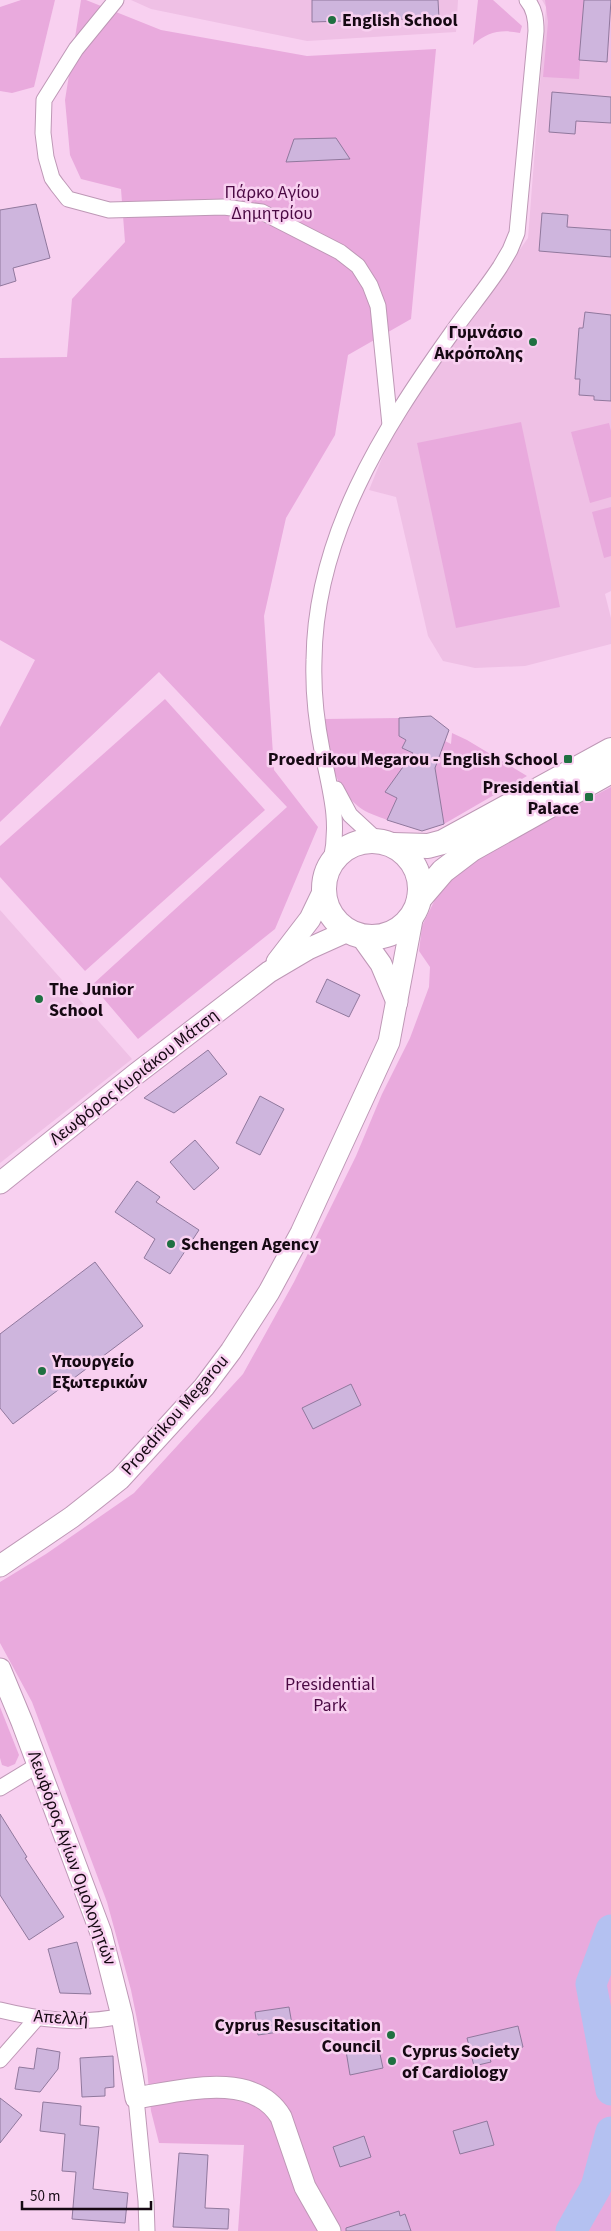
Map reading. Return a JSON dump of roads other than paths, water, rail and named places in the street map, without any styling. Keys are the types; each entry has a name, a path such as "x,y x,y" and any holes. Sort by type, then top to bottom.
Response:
{"main road":[{"path":"397,1002 381,964 355,934 334,919 325,902 323,892 325,875 331,861 351,844 385,843 428,846 443,842 611,750"},
{"path":"355,934 383,936 393,932 402,926 443,871 472,849 611,771"},
{"path":"385,843 408,856 418,872 420,890 416,906"},
{"name":"Λεωφόρος Κυριάκου Μάτση","path":"269,972 310,919 323,892"},
{"name":"Proedrikou Megarou","path":"0,1566 72,1517 120,1479 204,1388 231,1351 269,1292 301,1233 383,1058 394,1025 416,906"},
{"name":"Λεωφόρος Κυριάκου Μάτση","path":"0,1183 136,1074 269,972 308,949 355,934"},
{"name":"Λεωφόρος Αγίων Ομολογητών","path":"0,1669 101,1933 122,2016 136,2098"},
{"path":"136,2098 222,2087 240,2088 260,2095 277,2109 305,2187 330,2231"}],"street":[{"path":"116,0 76,49 44,100 43,133 46,157 52,178 68,199 109,210 224,207 262,212 340,252 358,266 370,285 378,306 390,425"},
{"path":"331,861 336,823 315,691 316,617 330,559 342,521 367,465 390,425 500,267 510,250 516,233 536,31 536,18 532,5 527,0"},
{"path":"326,767 341,802 350,815 385,843"},
{"path":"0,1788 38,1765"},
{"name":"Απελλή","path":"0,2010 37,2018 78,2022 122,2016"},
{"path":"0,2060 37,2018"},
{"name":"Λεωφόρος Αγίων Ομολογητών","path":"136,2098 147,2231"}],"waterway":[{"path":"611,1930 591,1984 611,2090"},
{"path":"571,2231 596,2187 611,2132"}],"place":[{"name":"English School","path":"332,20"},
{"name":"Γυμνάσιο Ακρόπολης","path":"533,342"},
{"name":"Proedrikou Megarou - English School","path":"568,759"},
{"name":"Presidential Palace","path":"589,797"},
{"name":"The Junior School","path":"39,999"},
{"name":"Schengen Agency","path":"171,1244"},
{"name":"Υπουργείο Εξωτερικών","path":"42,1371"},
{"name":"Cyprus Resuscitation Council","path":"391,2035"},
{"name":"Cyprus Society of Cardiology","path":"392,2061"}],"park label":[{"name":"Πάρκο Αγίου Δημητρίου","path":"272,202"},
{"name":"Presidential Park","path":"330,1694"}]}
